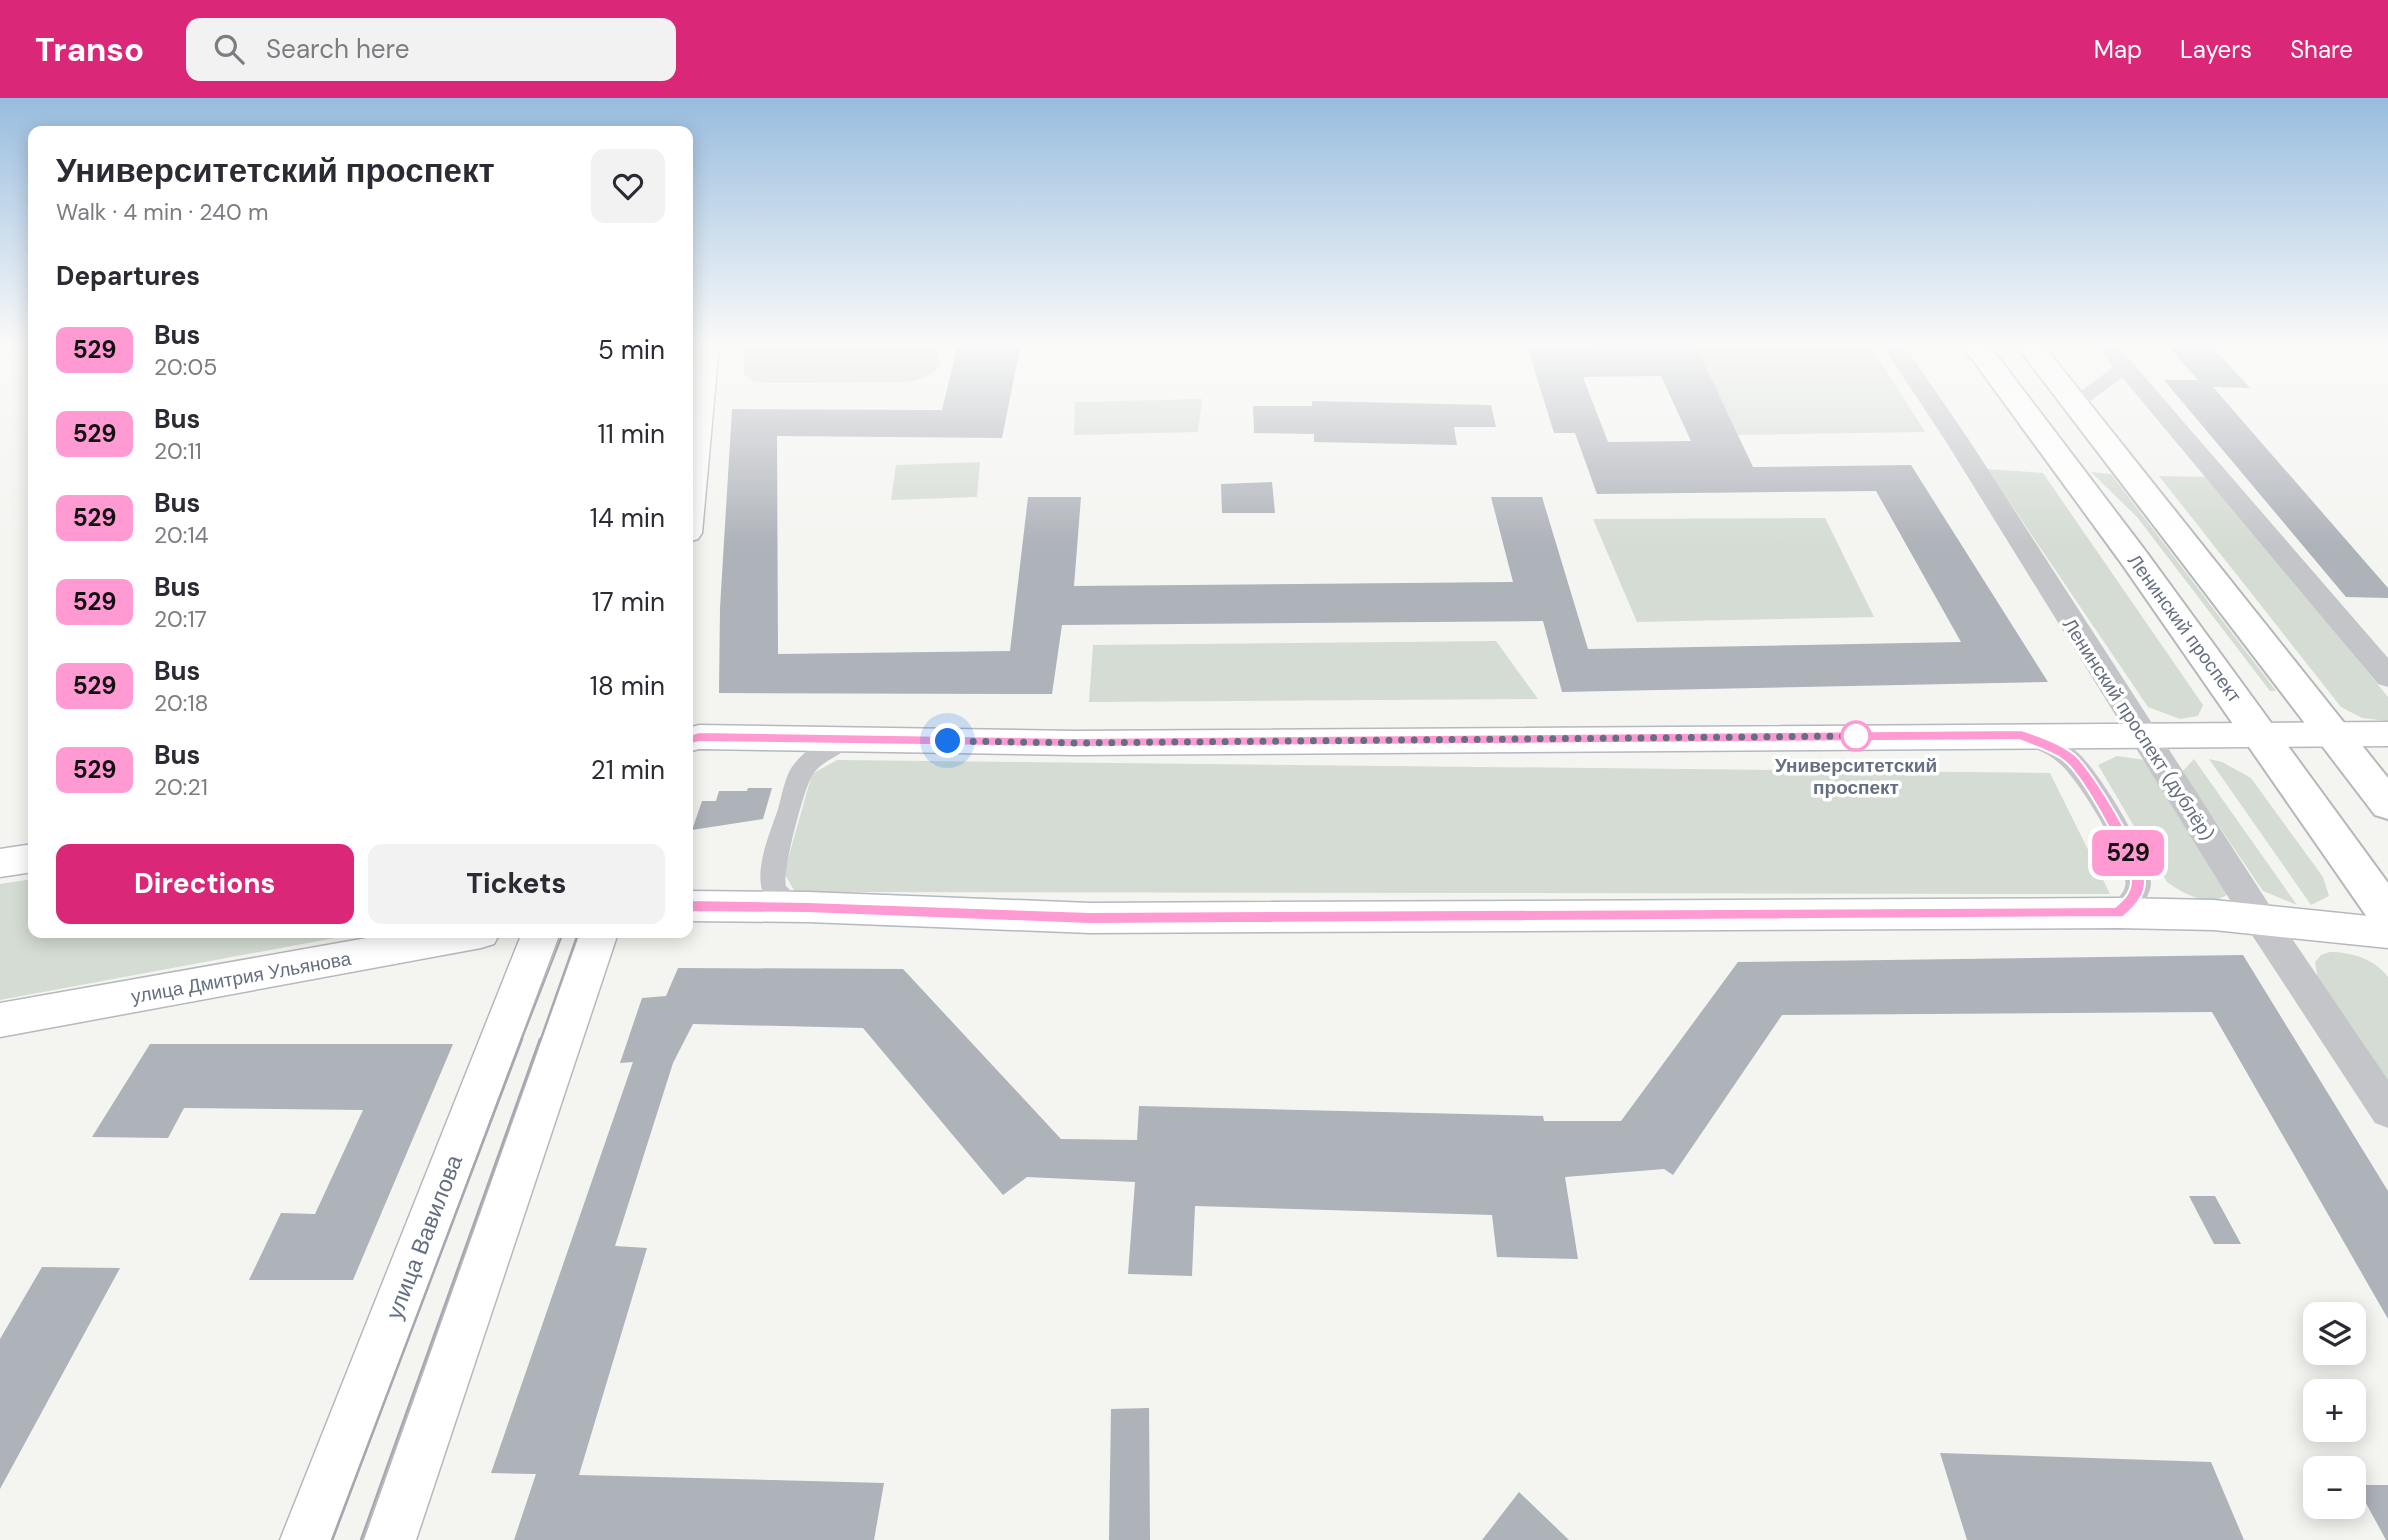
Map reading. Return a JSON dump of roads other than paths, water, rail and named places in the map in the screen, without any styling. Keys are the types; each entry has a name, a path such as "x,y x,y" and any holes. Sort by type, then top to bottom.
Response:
{"main road":[{"path":"693,484 700,412"},
{"name":"Ленинский проспект","path":"2026,412 2263,737 2388,915"},
{"path":"2082,412 2388,805"},
{"path":"693,739 1075,743 2021,735 2263,737 2388,734"},
{"path":"0,863 28,859"},
{"path":"693,906 808,907 1090,918 2118,913 2214,915 2388,933"},
{"name":"улица Дмитрия Ульянова","path":"0,1020 394,943 438,938"},
{"name":"улица Вавилова","path":"306,1540 539,938"},
{"path":"390,1540 597,938"}],"street":[{"name":"Ленинский проспект (дублёр)","path":"1938,412 2260,919 2388,1111"},
{"path":"2163,412 2388,677"},
{"path":"2021,735 2046,744 2068,757 2087,776 2134,863 2138,884 2132,901 2118,913"},
{"path":"808,907 787,902 775,891 772,880 774,861 802,770 814,757 844,739"}],"tram line":[{"path":"521,1041 561,938"},
{"path":"540,1041 576,938"},
{"path":"332,1540 522,1039"},
{"path":"361,1540 540,1039"}],"place":[{"name":"Университетский проспект","path":"1856,736"}]}
